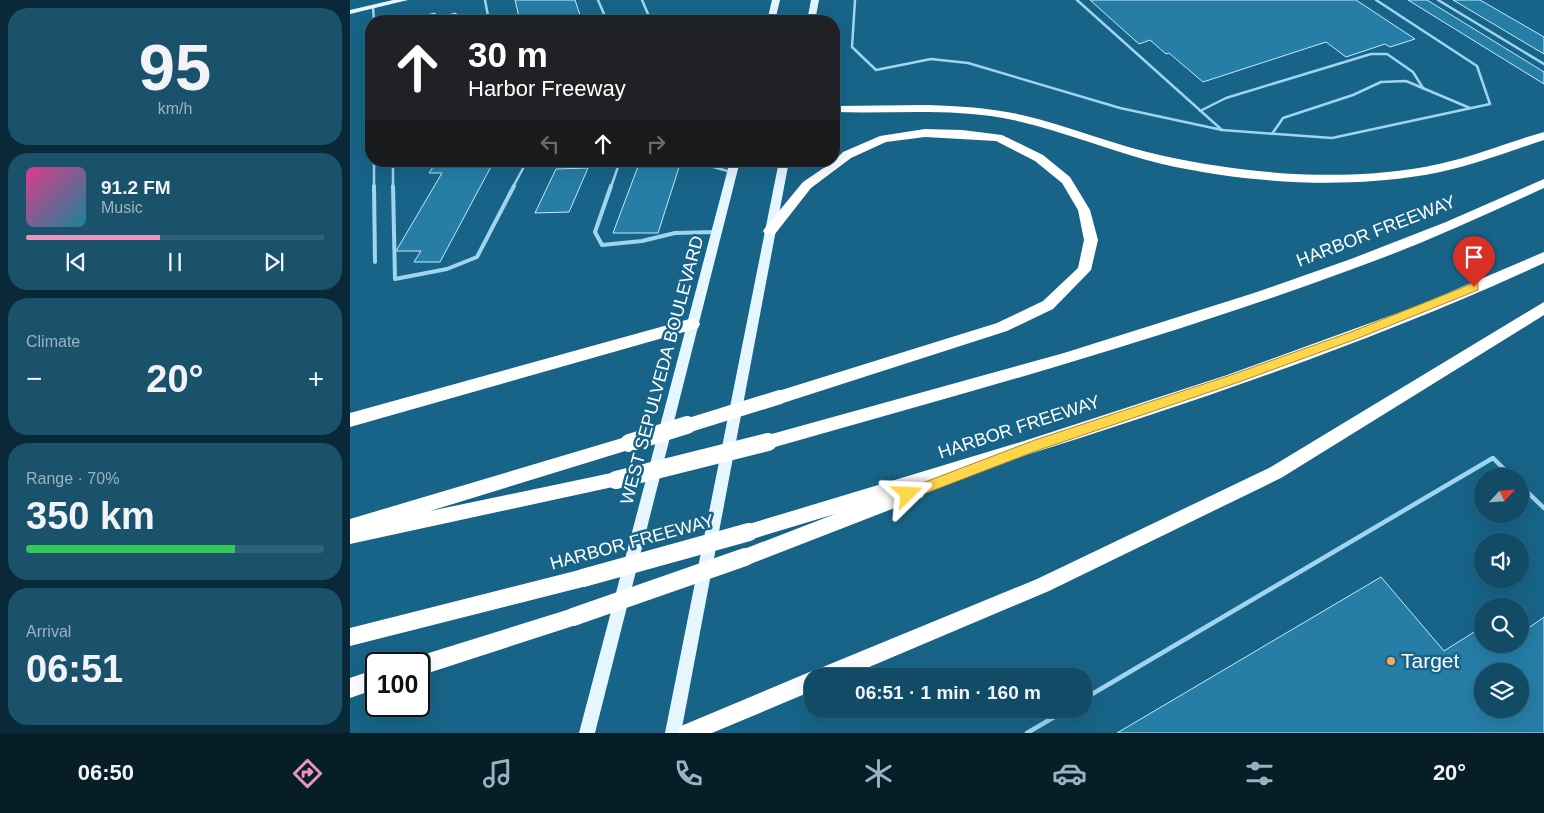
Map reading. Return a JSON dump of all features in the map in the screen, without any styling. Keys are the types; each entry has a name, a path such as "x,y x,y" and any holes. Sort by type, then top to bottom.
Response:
{"highway":[{"path":"840,109 928,108 985,112 1043,124 1131,152 1201,168 1284,176 1363,176 1423,171 1464,163 1544,136"},
{"path":"350,527 780,397 1002,327 1048,305 1084,270 1091,240 1084,210 1066,180 1039,158 998,138 962,134 925,133 884,139 847,155 840,160"},
{"path":"770,231 807,185 831,167"},
{"name":"HARBOR FREEWAY","path":"350,536 616,480 768,442 984,381 1190,320 1341,269 1474,216 1544,183"},
{"name":"HARBOR FREEWAY","path":"350,637 583,578 749,532 1035,446 1226,382 1363,332 1544,258"},
{"path":"844,668 1043,585 1275,473 1544,308"},
{"path":"350,420 693,324"},
{"path":"430,662 573,617 746,556 1035,446"},
{"path":"350,688 365,683"},
{"path":"688,733 804,684"}],"main road":[{"path":"350,12 404,0"},
{"path":"772,15 776,0"},
{"path":"812,15 815,0"},
{"name":"WEST SEPULVEDA BOULEVARD","path":"587,733 734,167"},
{"path":"673,733 783,167"}],"lane":[{"path":"485,0 488,15"},
{"path":"598,0 604,15"},
{"path":"642,0 648,15"},
{"path":"855,0 852,47 876,70 931,59 968,63 1120,108 1222,130 1332,138 1490,104 1477,66 1376,0"},
{"path":"1078,0 1222,130"},
{"path":"1438,0 1544,64"},
{"path":"373,7 374,15"},
{"path":"1200,111 1226,98 1371,54 1387,54 1413,72 1423,88"},
{"path":"1272,134 1283,118 1353,95 1381,82 1406,81 1470,108"},
{"path":"374,167 375,262"},
{"path":"393,167 393,256 395,278 431,273 464,264 477,257 488,240 524,167"},
{"path":"618,167 595,232 602,244 642,241 675,233 717,231"},
{"path":"1476,468 1493,458 1503,468"},
{"path":"1092,694 1474,469"},
{"path":"1529,494 1544,508"},
{"path":"1027,733 1053,718"}],"building":[{"path":"515,0 575,0 580,15 519,15"},
{"path":"1090,0 1356,0 1415,39 1390,47 1385,44 1346,57 1326,42 1203,82 1169,53 1166,54 1150,40 1139,44"},
{"path":"1408,0 1427,0 1544,72 1544,84"},
{"path":"1453,0 1480,0 1544,37 1544,54"},
{"path":"433,167 491,167 440,262 414,262 421,251 396,251 442,173 429,173"},
{"path":"638,167 679,167 658,233 613,233"},
{"path":"588,168 569,212 535,213 556,169"},
{"name":"Target","path":"1381,577 1444,651 1474,632 1474,653 1529,653 1529,628 1544,617 1544,733 1117,733"}],"place":[{"name":"Target","path":"1391,661"}],"route":[{"path":"908,494 1035,446 1235,379 1372,329 1474,287"}]}
